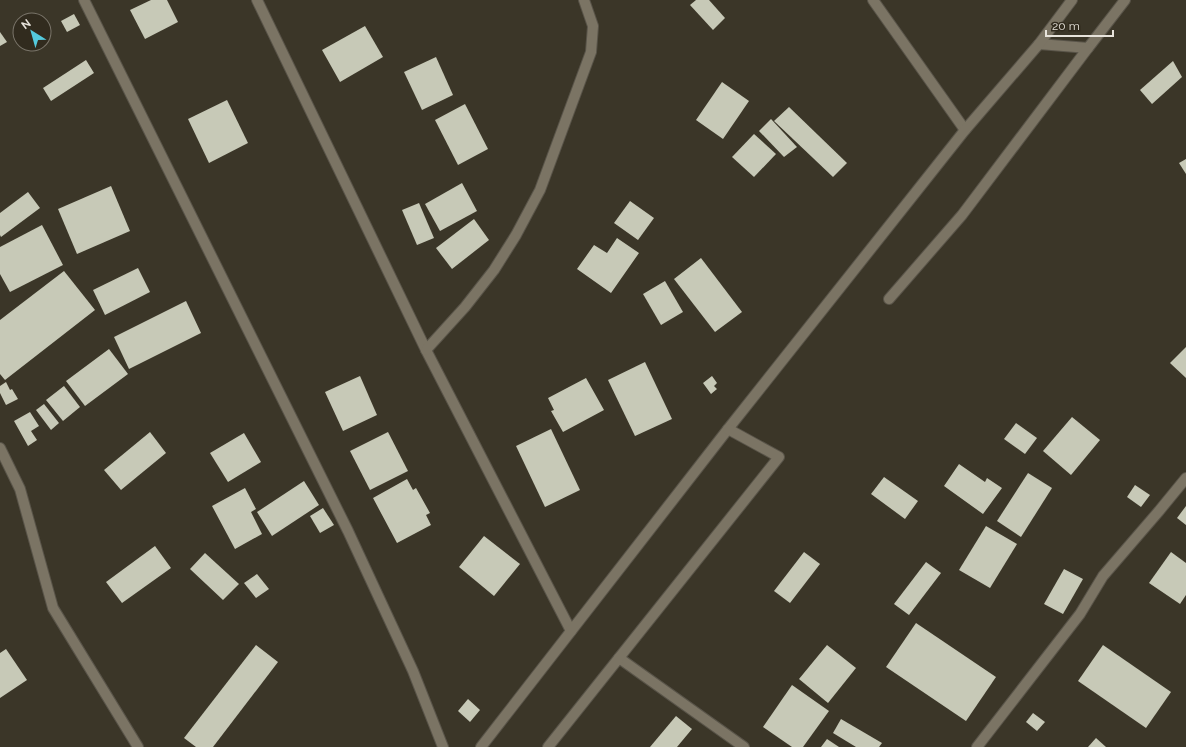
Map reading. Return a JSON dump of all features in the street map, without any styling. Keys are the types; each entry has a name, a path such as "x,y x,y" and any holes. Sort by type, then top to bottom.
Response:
{"street":[{"path":"84,0 348,531 413,671 443,747"},
{"path":"257,0 426,350 571,632"},
{"path":"426,350 465,307 494,270 516,235 540,190 591,52 593,26 584,0"},
{"path":"873,0 965,130"},
{"path":"481,747 728,429 965,130 1039,44 1072,0"},
{"path":"889,299 962,215 1125,0"},
{"path":"1039,44 1088,48"},
{"path":"548,747 779,457 728,429"},
{"path":"0,448 20,489 53,608 138,747"},
{"path":"977,747 1080,614 1103,576 1186,478"},
{"path":"619,658 744,747"}],"building":[{"path":"151,0 167,0 178,22 145,39 130,10"},
{"path":"696,0 709,0 725,18 713,30 690,5"},
{"path":"74,14 80,25 67,32 61,21"},
{"path":"365,26 383,57 340,82 322,50"},
{"path":"0,32 7,42 0,46"},
{"path":"436,57 453,95 422,110 404,72"},
{"path":"86,60 94,73 51,101 43,88"},
{"path":"1173,61 1182,77 1152,104 1140,90"},
{"path":"722,82 749,101 723,139 696,120"},
{"path":"227,100 248,143 209,163 188,119"},
{"path":"465,104 488,149 458,165 435,120"},
{"path":"789,107 847,163 833,177 774,121"},
{"path":"771,119 797,147 784,157 759,131"},
{"path":"754,134 776,154 754,177 732,157"},
{"path":"1186,159 1186,174 1179,163"},
{"path":"462,183 477,211 440,231 425,204"},
{"path":"111,186 130,231 77,254 58,209"},
{"path":"28,192 40,208 1,237 0,213"},
{"path":"630,201 654,218 638,240 614,223"},
{"path":"419,203 434,238 417,245 402,210"},
{"path":"474,219 489,240 452,269 436,248"},
{"path":"42,225 63,265 10,292 0,274 0,247"},
{"path":"617,238 639,253 611,293 577,269 594,245 607,253"},
{"path":"701,258 742,312 715,332 674,279"},
{"path":"138,268 150,292 105,315 93,290"},
{"path":"64,271 95,310 5,380 0,374 0,320"},
{"path":"665,281 683,312 661,325 643,294"},
{"path":"186,301 201,333 129,369 114,337"},
{"path":"1186,347 1186,378 1170,363"},
{"path":"109,349 128,374 85,406 66,381"},
{"path":"645,362 672,419 635,436 608,380"},
{"path":"360,376 377,415 343,431 325,392"},
{"path":"712,376 717,383 714,386 717,389 711,394 703,383"},
{"path":"586,378 604,410 563,432 551,411 554,410 548,398"},
{"path":"6,382 10,390 12,389 18,399 6,405 0,393 0,386"},
{"path":"64,386 80,407 63,421 46,400"},
{"path":"44,404 59,423 51,430 36,410"},
{"path":"30,412 39,426 31,431 37,440 28,446 14,421"},
{"path":"1072,417 1100,440 1071,475 1043,451"},
{"path":"1016,423 1037,438 1025,454 1004,439"},
{"path":"551,429 580,490 545,507 516,446"},
{"path":"150,432 166,453 121,490 104,470"},
{"path":"388,432 408,471 370,490 350,451"},
{"path":"244,433 261,462 228,482 210,453"},
{"path":"959,464 985,482 987,478 1002,488 983,514 944,486"},
{"path":"1028,473 1052,488 1021,537 997,521"},
{"path":"884,477 918,501 905,519 871,494"},
{"path":"407,479 413,490 416,488 430,513 426,515 431,525 397,543 373,498"},
{"path":"304,481 319,505 272,536 257,512"},
{"path":"1135,485 1150,495 1141,507 1127,497"},
{"path":"245,488 256,509 251,512 262,534 235,549 212,506"},
{"path":"1186,506 1186,525 1177,518"},
{"path":"323,508 334,525 320,533 310,516"},
{"path":"986,526 1017,544 990,588 959,570"},
{"path":"484,536 520,564 494,596 459,567"},
{"path":"155,546 171,568 122,603 106,582"},
{"path":"804,552 820,564 790,603 774,591"},
{"path":"1171,552 1186,563 1186,595 1180,604 1149,583"},
{"path":"205,553 239,584 223,600 190,569"},
{"path":"926,562 941,573 909,615 894,604"},
{"path":"1064,569 1083,579 1063,614 1044,604"},
{"path":"257,574 269,589 256,598 244,583"},
{"path":"916,623 996,677 966,721 886,667"},
{"path":"256,645 278,662 213,747 196,747 184,738"},
{"path":"827,645 856,668 828,703 799,679"},
{"path":"1103,645 1171,692 1146,728 1078,681"},
{"path":"6,649 27,680 0,698 0,653"},
{"path":"792,685 829,711 803,747 792,747 763,727"},
{"path":"468,699 480,710 470,722 458,711"},
{"path":"1033,713 1045,722 1037,731 1026,722"},
{"path":"676,716 692,729 677,747 650,747"},
{"path":"841,719 882,743 879,747 856,747 833,733"},
{"path":"1096,738 1106,747 1088,747"},
{"path":"827,739 839,747 821,747"}]}
